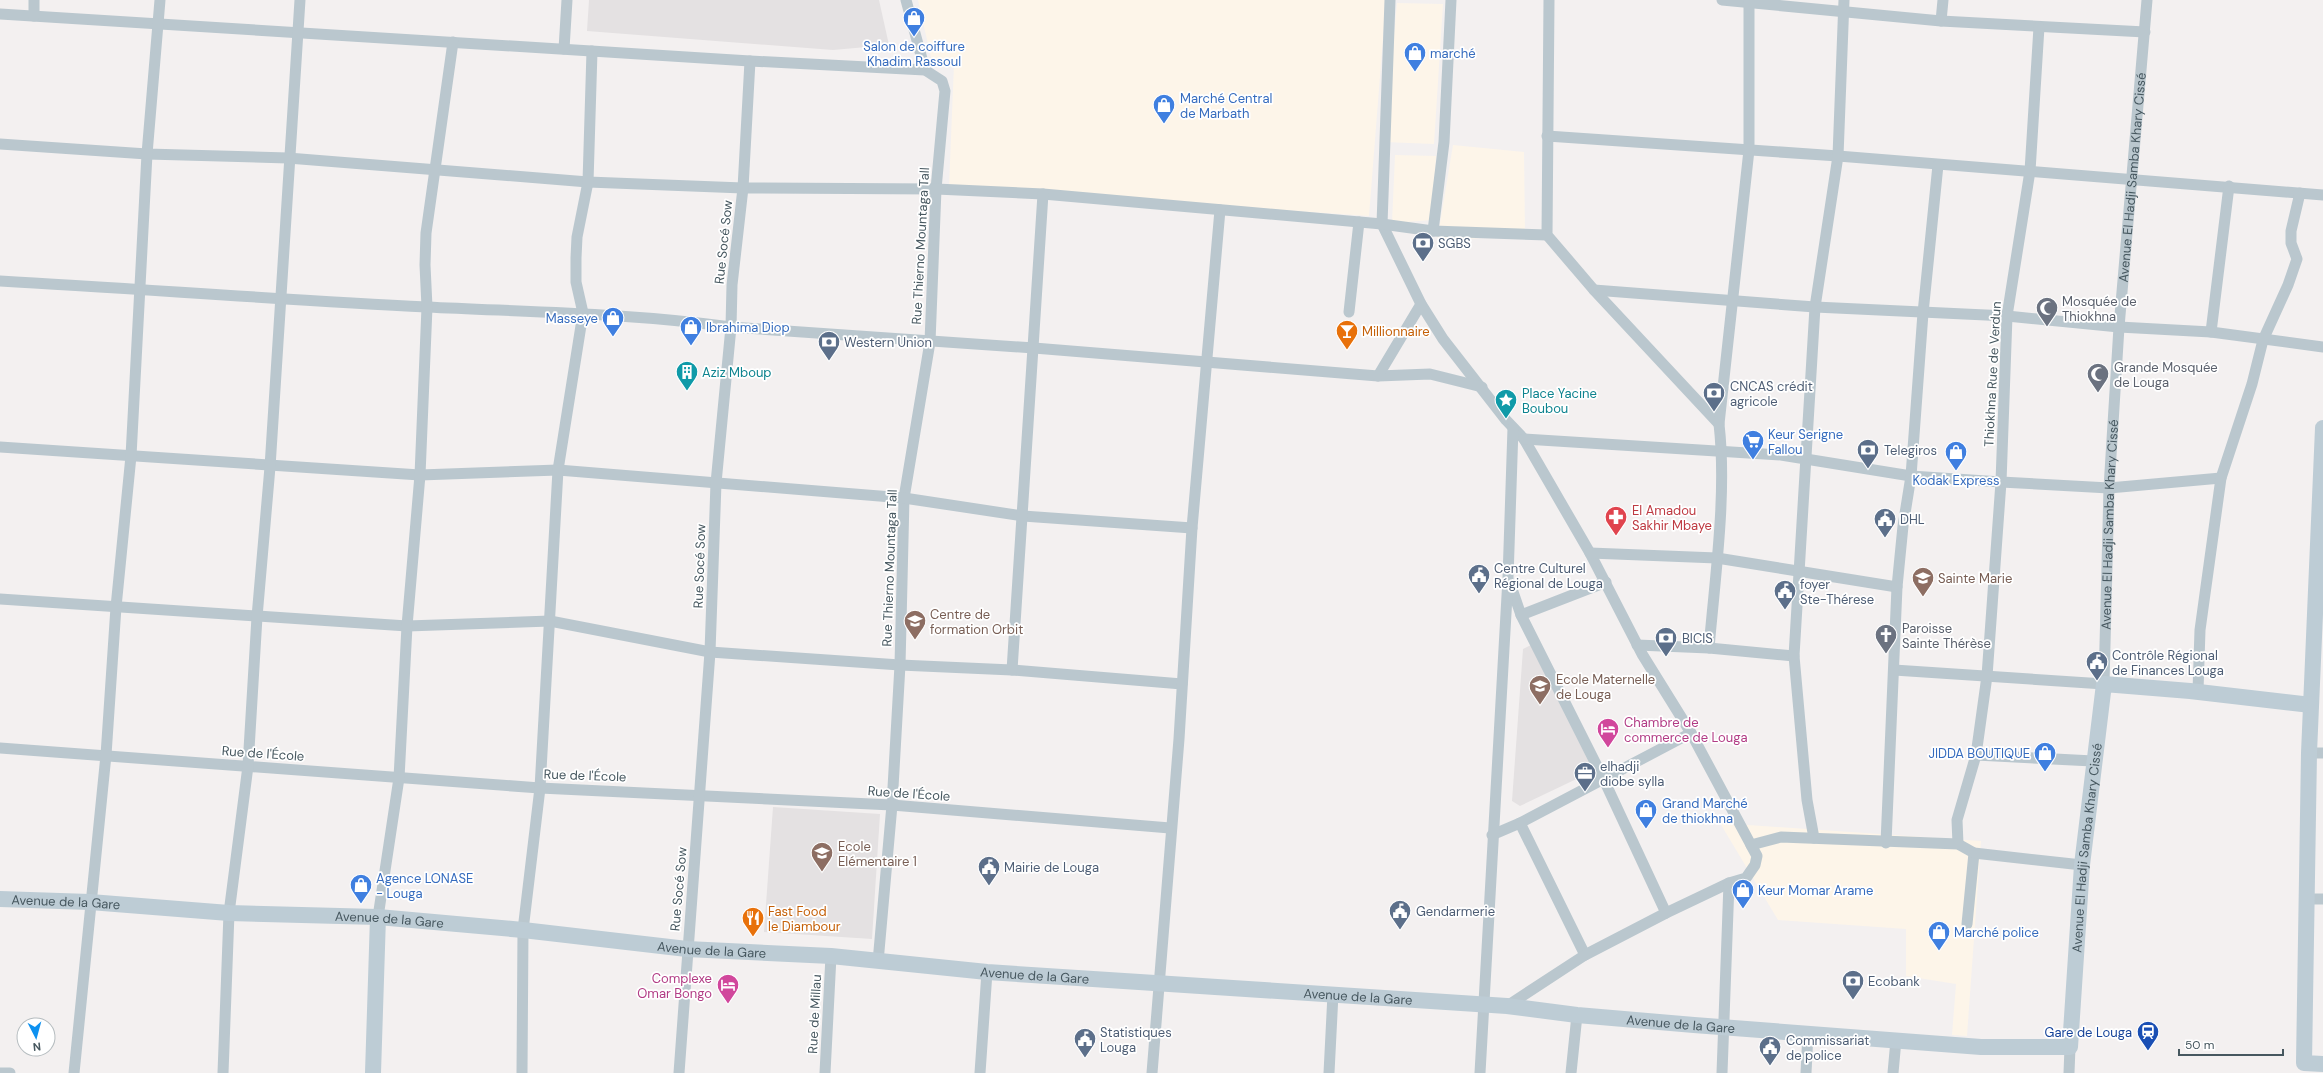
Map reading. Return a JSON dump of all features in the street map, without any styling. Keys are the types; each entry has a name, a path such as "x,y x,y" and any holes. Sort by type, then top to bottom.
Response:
{"street":[{"path":"34,0 34,16"},
{"path":"74,1073 90,902 106,755 116,607 131,456 147,154 160,0"},
{"path":"223,1073 229,913 248,766 257,617 282,298 288,158 296,33 300,0"},
{"path":"564,49 567,0"},
{"path":"0,14 750,61 925,70 906,0"},
{"path":"1390,0 1382,224 1421,304 1443,339 1513,428 1524,439 1590,553 1637,645 1691,734 1757,856 1755,865 1746,878 1729,883 1666,913 1585,955 1507,1006"},
{"path":"1432,231 1444,142 1451,0"},
{"path":"1549,0 1547,235 1594,290 1719,424"},
{"path":"1722,0 1749,3 1844,5 1941,21 2039,28 2145,32"},
{"path":"1941,21 1943,0"},
{"name":"Avenue El Hadji Samba Khary Cissé","path":"2069,1073 2082,865 2093,762 2104,684 2109,488 2119,327 2147,0"},
{"path":"1709,648 1717,558 1722,450 1719,424 1734,300 1749,150 1749,3"},
{"path":"1814,838 1807,800 1794,656 1815,307 1838,156 1844,5"},
{"name":"Thiokhna Rue de Verdun","path":"1958,844 1958,820 1976,754 1987,676 2001,482 2007,316 2030,171 2039,28"},
{"path":"373,1073 378,917 399,778 407,626 420,475 427,307 425,265 426,232 453,42"},
{"path":"522,1073 523,930 540,788 558,470 583,313 576,282 576,258 577,237 588,182 592,51"},
{"name":"Rue Socé Sow","path":"679,1073 710,652 716,483 732,327 732,285 743,188 750,61"},
{"name":"Rue Thierno Mountaga Tall","path":"878,962 892,806 900,665 904,498 930,342 936,189 945,91 942,81 925,70"},
{"path":"1548,136 1838,156 1938,165 2229,186 2323,195"},
{"path":"0,144 147,154 288,158 588,182 743,188 936,189 1043,194 1382,224 1432,231 1547,235"},
{"path":"1886,843 1897,587 1903,526 1911,476 1923,312 1938,165"},
{"path":"2211,332 2229,186"},
{"path":"2198,691 2200,630 2221,478 2252,384 2263,340 2288,285 2297,259 2292,243 2291,230 2300,193"},
{"path":"1012,670 1043,194"},
{"path":"1152,1073 1182,684 1192,528 1220,210"},
{"path":"1349,312 1359,222"},
{"path":"0,281 427,307 583,313 732,327 930,342 1034,348 1378,376 1430,374 1482,387"},
{"path":"1594,290 1815,307 2007,316 2119,327 2211,332 2323,347"},
{"path":"1378,376 1421,304"},
{"path":"1480,1073 1482,1005 1508,578 1513,428"},
{"path":"2323,428 2320,594 2311,705 2316,753 2306,899 2304,1068 2323,1064"},
{"path":"1524,439 1722,450 1806,459 1911,476 2001,482 2109,488 2221,478"},
{"path":"0,447 420,475 558,470 904,498 1023,516 1192,528"},
{"path":"1590,553 1717,558 1897,587"},
{"path":"1508,578 1521,615 1604,780 1666,913"},
{"path":"1521,615 1606,582"},
{"path":"0,599 407,626 550,621 710,652 900,665 1012,670 1182,684"},
{"path":"1637,645 1709,648 1794,656"},
{"path":"1894,670 2198,691 2311,705"},
{"path":"1492,835 1520,823 1691,734"},
{"name":"Rue de l'École","path":"0,748 540,788 700,794 892,806 1170,828"},
{"path":"1976,754 2093,762"},
{"path":"1520,823 1585,955"},
{"path":"1751,845 1781,837 1886,843 1958,844 1974,853 2082,865"},
{"path":"1967,924 1974,853"},
{"path":"1722,1073 1725,1027 1729,883"},
{"name":"Avenue de la Gare","path":"0,899 90,902 229,913 378,917 523,930 687,949 831,956 987,972 1507,1006 1577,1015 1981,1047 2070,1047"},
{"path":"2306,899 2323,899"},
{"name":"Rue de Millau","path":"825,1073 831,956"},
{"path":"980,1073 987,972"},
{"path":"1329,1073 1333,994"},
{"path":"1571,1073 1577,1015"},
{"path":"1806,1073 1808,1033"},
{"path":"1893,1073 1896,1040"},
{"path":"0,1073 10,1073"}],"shaded area":[{"path":"589,0 879,0 889,45 833,50 587,31"},
{"name":"Marché Central de Marbath","path":"918,0 1386,0 1369,216 949,187 954,64 932,62"},
{"name":"marché","path":"1397,3 1443,4 1434,144 1384,142"},
{"path":"1453,145 1524,152 1525,235 1437,241"},
{"path":"1395,155 1436,156 1432,220 1392,223"},
{"name":"Ecole Maternelle de Louga","path":"1531,645 1590,764 1587,774 1520,806 1512,801 1523,649"},
{"name":"Ecole Elémentaire 1","path":"773,807 880,814 872,939 764,932"},
{"name":"Marché police","path":"1720,823 1981,841 1967,1036 1952,1035 1956,984 1906,976 1906,929 1778,920"}],"place":[{"name":"Salon de coiffure Khadim Rassoul","path":"914,38"},
{"name":"marché","path":"1415,72"},
{"name":"Marché Central de Marbath","path":"1164,124"},
{"name":"SGBS","path":"1423,262"},
{"name":"Mosquée de Thiokhna","path":"2047,328"},
{"name":"Masseye","path":"613,338"},
{"name":"Ibrahima Diop","path":"691,346"},
{"name":"Millionnaire","path":"1347,350"},
{"name":"Western Union","path":"829,362"},
{"name":"Aziz Mboup","path":"687,392"},
{"name":"Grande Mosquée de Louga","path":"2098,394"},
{"name":"CNCAS crédit agricole","path":"1714,412"},
{"name":"Place Yacine Boubou","path":"1506,420"},
{"name":"Keur Serigne Fallou","path":"1753,460"},
{"name":"Telegiros","path":"1868,470"},
{"name":"Kodak Express","path":"1956,472"},
{"name":"El Amadou Sakhir Mbaye","path":"1616,536"},
{"name":"DHL","path":"1885,538"},
{"name":"Centre Culturel Régional de Louga","path":"1479,594"},
{"name":"Sainte Marie","path":"1923,598"},
{"name":"foyer Ste-Thérese","path":"1785,610"},
{"name":"Centre de formation Orbit","path":"915,640"},
{"name":"Paroisse Sainte Thérèse","path":"1886,654"},
{"name":"BICIS","path":"1666,658"},
{"name":"Contrôle Régional de Finances Louga","path":"2097,682"},
{"name":"Ecole Maternelle de Louga","path":"1540,706"},
{"name":"Chambre de commerce de Louga","path":"1608,748"},
{"name":"JIDDA BOUTIQUE","path":"2045,772"},
{"name":"elhadji diobe sylla","path":"1585,792"},
{"name":"Grand Marché de thiokhna","path":"1646,830"},
{"name":"Ecole Elémentaire 1","path":"822,872"},
{"name":"Mairie de Louga","path":"989,886"},
{"name":"Agence LONASE - Louga","path":"361,904"},
{"name":"Keur Momar Arame","path":"1743,910"},
{"name":"Gendarmerie","path":"1400,930"},
{"name":"Fast Food le Diambour","path":"753,938"},
{"name":"Marché police","path":"1939,952"},
{"name":"Ecobank","path":"1853,1000"},
{"name":"Complexe Omar Bongo","path":"728,1004"},
{"name":"Gare de Louga","path":"2148,1052"},
{"name":"Statistiques Louga","path":"1085,1058"},
{"name":"Commissariat de police","path":"1770,1066"}]}
